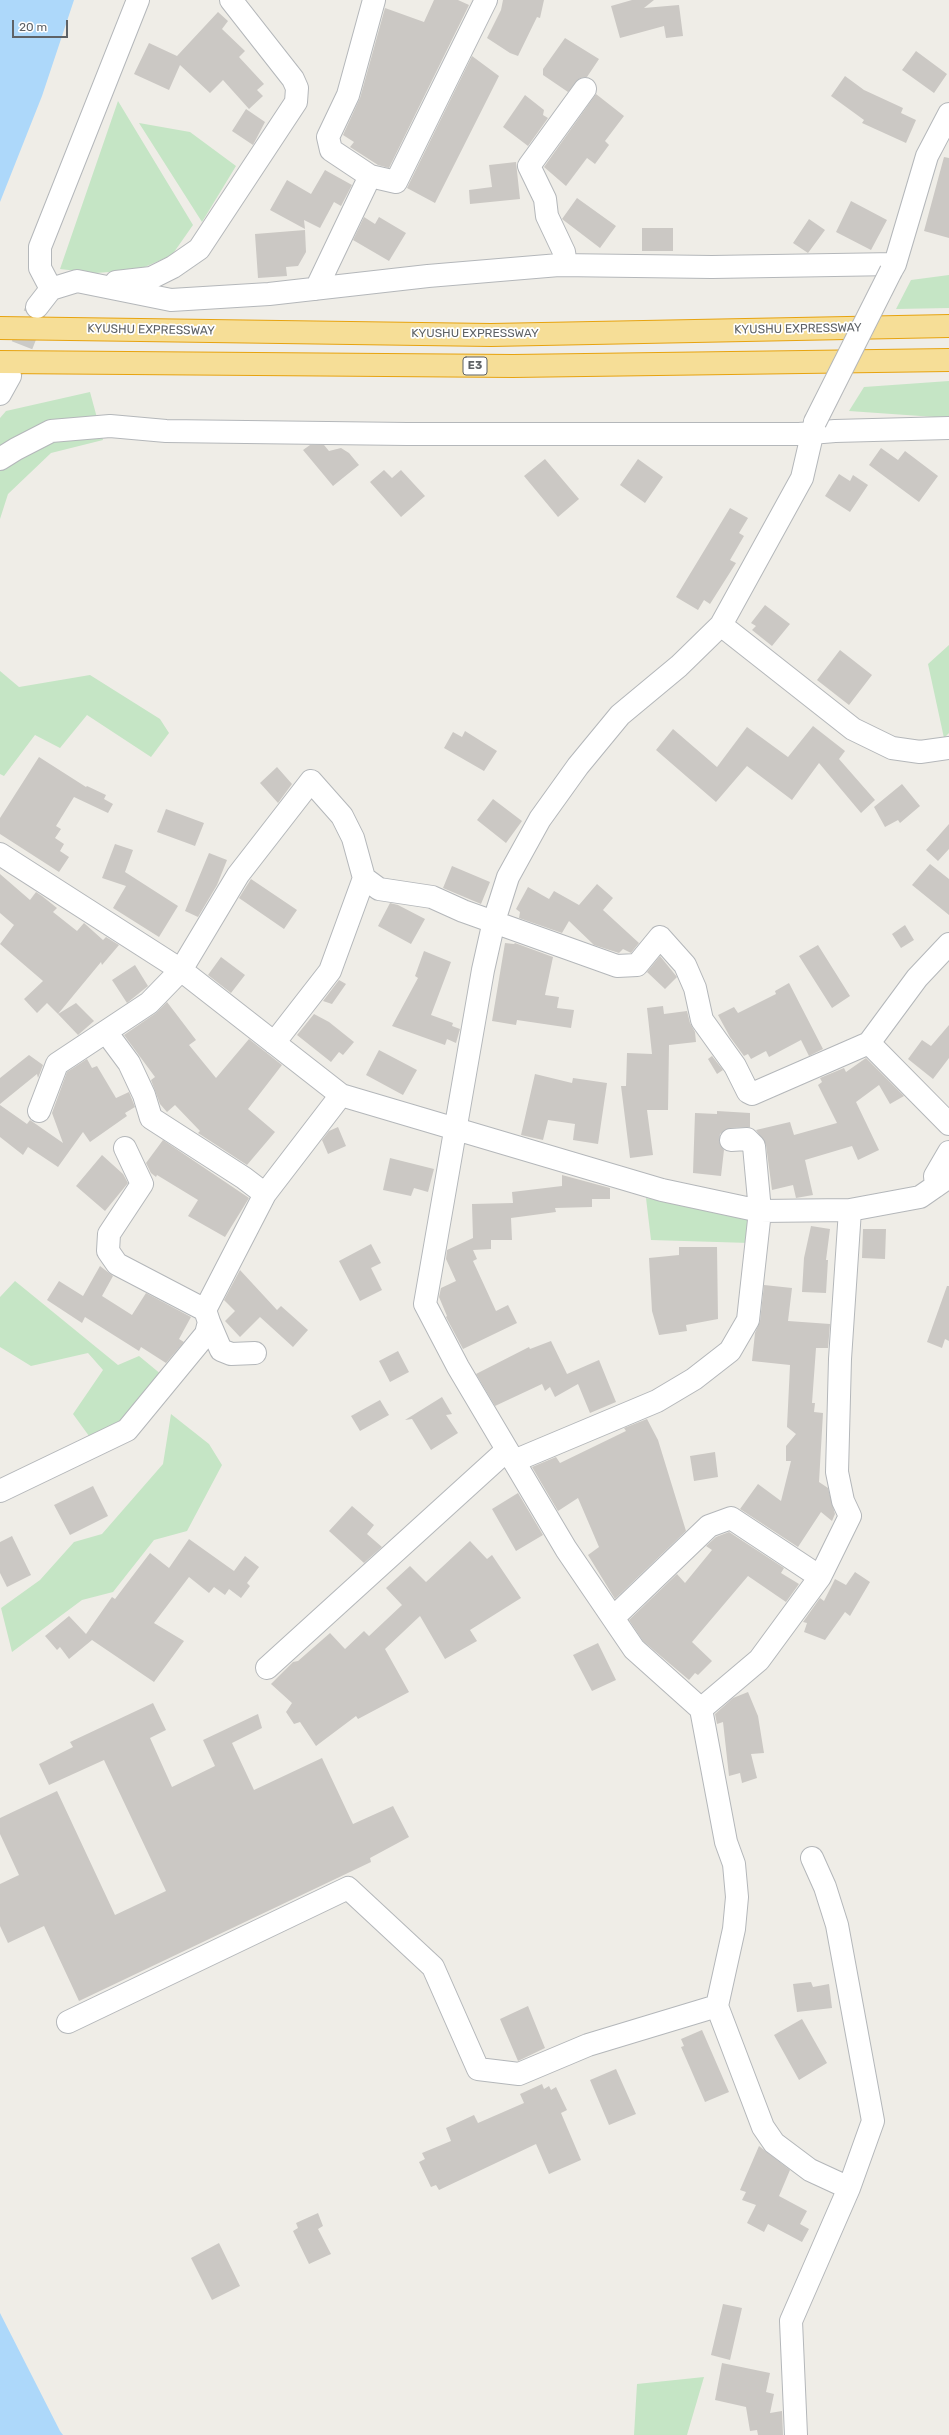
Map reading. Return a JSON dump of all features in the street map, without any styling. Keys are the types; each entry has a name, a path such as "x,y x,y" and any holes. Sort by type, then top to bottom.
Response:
{"highway":[{"name":"KYUSHU EXPRESSWAY","path":"0,328 491,335 949,326"},
{"name":"E3","path":"3,377 513,366 949,360"}],"street":[{"path":"51,289 40,268 40,247 138,0"},
{"path":"99,284 151,278 173,267 199,249 296,102 297,88 293,79 231,0"},
{"path":"374,0 348,95 328,137 331,150 370,176 396,182 486,0"},
{"path":"566,265 564,252 548,216 545,200 529,166 585,90"},
{"path":"849,2188 810,2170 774,2142 763,2127 718,2006 734,1929 737,1897 734,1864 726,1842 701,1709 634,1648 566,1549 458,1367 426,1304 482,970 494,921 508,877 540,819 578,766 620,715 679,666 721,625 802,478 808,458 814,427 893,267 927,156 949,114"},
{"path":"316,289 370,176"},
{"path":"37,307 51,289 77,281 99,284 171,300 269,294 428,276 566,265 893,267"},
{"path":"0,459 51,431 110,426 166,431 407,434 814,427 949,428"},
{"path":"721,625 853,729 892,748 920,752 949,748"},
{"path":"39,1111 58,1064 149,1003 181,970 238,875 311,781 342,816 353,838 364,878 330,971 274,1043"},
{"path":"0,854 181,970 341,1095 662,1190 760,1211 850,1210 920,1197 942,1182 935,1176 949,1152"},
{"path":"364,878 378,889 432,897 463,911 617,966 637,965 660,937 685,965 695,988 702,1020 735,1066 748,1092 752,1094 869,1043 918,978 949,944"},
{"path":"106,1032 129,1063 144,1095 151,1118 244,1178 265,1194"},
{"path":"869,1043 949,1124"},
{"path":"0,1491 127,1430 206,1334 207,1316 265,1194 341,1095"},
{"path":"267,1668 510,1456 657,1401 694,1380 730,1351 748,1320 760,1211 754,1146 747,1139 732,1140"},
{"path":"125,1148 142,1184 109,1234 108,1251 117,1264 207,1316 221,1350 231,1354 256,1353"},
{"path":"701,1709 759,1660 820,1577 850,1516 843,1501 837,1472 840,1359 850,1210"},
{"path":"613,1618 708,1526 731,1518 820,1577"},
{"path":"796,2435 791,2321 849,2188 873,2121 837,1925 825,1887 812,1858"},
{"path":"68,2022 348,1888 433,1967 478,2069 519,2074 588,2045 718,2006"}],"green space":[{"path":"118,101 193,225 172,255 138,270 95,273 60,269"},
{"path":"139,123 190,132 236,166 202,222"},
{"path":"949,275 949,308 896,309 911,280"},
{"path":"949,381 949,418 849,411 864,387"},
{"path":"90,392 103,440 51,453 8,494 0,519 0,418 6,411"},
{"path":"949,645 949,733 944,738 928,664"},
{"path":"0,671 19,687 90,675 160,719 169,733 151,757 87,715 60,748 35,735 4,776 0,774"},
{"path":"646,1198 752,1220 750,1243 651,1240"},
{"path":"15,1281 118,1365 139,1356 162,1375 117,1426 89,1436 73,1414 103,1370 88,1353 31,1366 0,1347 0,1297"},
{"path":"171,1414 209,1444 222,1465 187,1531 154,1540 113,1592 82,1600 12,1652 1,1608 40,1580 74,1542 102,1534 163,1464"},
{"path":"704,2377 687,2435 634,2435 637,2384"}],"water":[{"path":"0,0 74,0 42,96 0,202"},
{"path":"0,2313 60,2431 63,2435 0,2435"}],"building":[{"path":"434,0 458,0 469,5 389,168 378,165 350,147 354,142 343,135 360,98 385,8 424,22"},
{"path":"503,0 544,0 540,18 537,17 518,56 510,53 487,38 501,10"},
{"path":"632,0 654,0 644,8 679,5 683,36 666,38 664,26 620,38 611,6"},
{"path":"218,12 228,21 222,29 245,51 239,57 264,84 257,90 263,96 249,109 223,80 210,93 180,65 169,90 134,74 149,43 177,56"},
{"path":"565,38 599,59 587,77 580,78 568,92 543,75 543,69"},
{"path":"916,51 947,74 934,93 902,70"},
{"path":"472,56 499,76 435,203 407,188"},
{"path":"845,76 864,90 903,108 901,113 916,120 906,143 862,123 864,120 831,96"},
{"path":"596,94 624,116 605,141 609,145 595,164 587,158 566,186 544,167"},
{"path":"525,95 544,110 543,115 548,118 528,146 503,127"},
{"path":"246,109 265,122 253,145 232,131"},
{"path":"944,157 949,158 949,238 924,231"},
{"path":"516,162 520,199 470,204 469,190 492,187 489,165"},
{"path":"325,170 352,185 341,206 334,202 320,228 304,220 305,229 270,210 287,180 311,194"},
{"path":"577,198 616,226 600,248 562,219"},
{"path":"851,201 887,220 871,250 836,232"},
{"path":"364,217 375,224 379,217 406,233 389,261 353,240"},
{"path":"809,219 825,230 808,253 793,243"},
{"path":"642,228 673,228 673,251 642,251"},
{"path":"305,230 306,252 298,266 286,267 287,276 258,278 255,234"},
{"path":"310,445 324,445 329,451 341,448 349,453 359,465 333,486 303,450"},
{"path":"881,448 898,460 905,451 938,476 919,502 869,465"},
{"path":"545,459 579,499 558,517 524,476"},
{"path":"638,459 663,477 645,503 620,485"},
{"path":"384,470 392,478 401,470 425,496 401,517 370,482"},
{"path":"839,474 850,481 853,475 868,485 850,512 825,496"},
{"path":"730,508 748,518 739,533 744,536 730,560 736,563 710,604 704,600 698,610 676,597"},
{"path":"765,605 790,624 772,646 752,630 756,626 751,623"},
{"path":"840,650 872,675 849,705 817,680"},
{"path":"813,726 845,751 839,759 875,800 861,813 819,763 792,800 747,766 716,802 656,750 673,729 717,767 747,727 788,757"},
{"path":"465,731 497,751 484,771 444,748 453,732 462,737"},
{"path":"39,757 86,787 87,786 106,795 104,799 113,804 108,813 74,797 56,826 61,829 55,838 64,844 60,851 69,857 59,872 0,834 0,818"},
{"path":"277,767 292,784 278,803 260,783"},
{"path":"902,784 920,806 900,823 898,820 885,827 874,807"},
{"path":"493,799 522,821 506,843 477,820"},
{"path":"166,809 204,823 195,846 157,832"},
{"path":"949,824 949,849 938,861 926,850"},
{"path":"115,844 133,850 125,872 178,906 159,937 113,908 126,886 102,878"},
{"path":"209,853 227,860 217,885 198,917 185,911"},
{"path":"930,864 949,879 949,915 912,885"},
{"path":"452,866 490,882 481,904 443,888"},
{"path":"0,874 30,900 36,892 42,896 57,908 53,912 77,931 84,923 103,940 106,937 119,945 102,965 101,962 58,1014 47,1003 37,1013 24,999 43,981 0,944 14,925 0,913"},
{"path":"251,879 297,910 284,929 239,898"},
{"path":"597,884 613,898 603,910 639,943 631,953 623,949 619,953 594,945 569,921 562,933 519,918 520,912 516,909 528,887 549,899 554,891 579,905"},
{"path":"390,903 398,905 425,919 411,944 378,926"},
{"path":"905,925 914,940 901,948 892,934"},
{"path":"505,943 515,943 553,957 545,995 559,997 557,1008 574,1010 571,1028 517,1020 516,1025 492,1021"},
{"path":"818,945 850,996 832,1008 799,956"},
{"path":"424,951 451,962 431,1015 453,1023 452,1026 460,1029 456,1043 447,1039 445,1045 392,1026 418,978 415,976"},
{"path":"660,956 677,977 665,989 647,972"},
{"path":"221,957 245,975 231,993 208,975"},
{"path":"135,965 148,986 127,1003 112,980"},
{"path":"339,980 346,984 332,1004 323,1001"},
{"path":"789,983 823,1049 809,1056 801,1040 769,1057 766,1051 751,1059 748,1054 744,1056 730,1037 718,1015 734,1007 738,1013 776,994 775,991"},
{"path":"167,1002 196,1040 189,1045 216,1078 249,1039 282,1065 248,1109 275,1132 247,1165 198,1133 200,1131 175,1105 167,1112 160,1104 151,1080 155,1077 124,1035 156,1013"},
{"path":"76,1003 94,1021 78,1035 58,1014"},
{"path":"663,1006 664,1014 687,1011 690,1023 695,1032 696,1042 669,1045 668,1110 647,1110 653,1155 630,1158 621,1086 626,1086 627,1053 652,1054 647,1008"},
{"path":"314,1014 329,1022 354,1042 343,1055 339,1052 331,1062 297,1035"},
{"path":"949,1025 949,1058 933,1079 908,1059 922,1040 931,1046"},
{"path":"379,1050 417,1070 403,1095 366,1075"},
{"path":"29,1055 43,1065 38,1078 37,1074 0,1104 0,1078"},
{"path":"712,1056 723,1070 717,1074 708,1059"},
{"path":"866,1058 904,1096 890,1104 879,1085 856,1102 879,1150 858,1160 852,1146 805,1160 813,1195 796,1198 793,1185 772,1190 766,1145 756,1130 790,1122 794,1135 837,1123 818,1085 822,1082 820,1078 844,1068 846,1072"},
{"path":"87,1059 92,1068 97,1066 116,1098 129,1092 135,1107 125,1113 127,1116 90,1142 83,1132 58,1167 28,1147 23,1155 0,1137 0,1105 27,1124 30,1120 63,1143 52,1113 67,1072"},
{"path":"535,1074 572,1083 573,1078 607,1083 598,1144 573,1140 575,1124 548,1120 543,1140 521,1135"},
{"path":"717,1111 750,1113 750,1127 730,1128 720,1134 719,1141 724,1150 721,1176 693,1173 695,1113 717,1114"},
{"path":"338,1127 346,1146 328,1154 322,1140 329,1131"},
{"path":"163,1140 249,1198 225,1237 188,1216 198,1200 157,1175 156,1177 151,1173 146,1163"},
{"path":"102,1155 123,1174 128,1183 105,1211 76,1186"},
{"path":"390,1158 434,1169 428,1192 414,1188 411,1196 383,1190"},
{"path":"562,1175 610,1188 610,1199 592,1199 592,1207 555,1208 556,1212 511,1218 512,1240 491,1240 491,1249 473,1250 477,1259 473,1261 496,1311 508,1305 517,1323 463,1349 446,1317 447,1316 439,1297 441,1288 456,1281 446,1259 447,1250 473,1238 472,1204 513,1203 512,1192 562,1186"},
{"path":"811,1226 830,1229 826,1260 828,1260 826,1293 802,1292 804,1258"},
{"path":"863,1229 886,1229 885,1259 862,1258"},
{"path":"371,1244 381,1263 371,1268 382,1290 360,1301 339,1261"},
{"path":"679,1247 717,1247 718,1319 686,1325 687,1331 659,1335 652,1311 649,1258 679,1255"},
{"path":"100,1266 113,1276 102,1296 132,1315 146,1293 191,1317 179,1339 184,1342 166,1363 141,1347 139,1351 85,1317 82,1323 47,1300 59,1281 83,1296"},
{"path":"240,1270 277,1310 281,1306 308,1330 293,1347 260,1317 240,1337 225,1321 235,1311 224,1300"},
{"path":"764,1285 792,1288 788,1321 830,1324 828,1348 816,1348 812,1403 815,1403 814,1412 823,1413 819,1482 828,1488 835,1514 832,1521 821,1512 798,1547 740,1509 758,1484 781,1501 791,1461 786,1461 786,1446 796,1434 787,1427 790,1365 752,1361 755,1333 760,1321"},
{"path":"947,1286 949,1286 949,1341 945,1339 942,1348 927,1342"},
{"path":"551,1341 567,1374 599,1360 616,1402 590,1413 578,1384 555,1397 550,1387 545,1391 542,1384 495,1406 476,1374 529,1347 530,1349"},
{"path":"398,1351 409,1372 390,1382 379,1361"},
{"path":"442,1397 452,1414 446,1415 458,1433 431,1450 412,1419 405,1420"},
{"path":"380,1400 389,1415 360,1431 351,1416"},
{"path":"647,1419 658,1440 686,1531 615,1599 588,1555 599,1547 578,1498 558,1511 532,1467 556,1457 560,1463 626,1431 624,1428"},
{"path":"715,1452 718,1477 694,1481 690,1456"},
{"path":"93,1486 108,1516 70,1535 54,1505"},
{"path":"518,1493 543,1535 516,1551 492,1509"},
{"path":"352,1506 374,1525 367,1534 382,1547 364,1563 329,1531"},
{"path":"729,1532 784,1568 781,1573 799,1584 786,1602 748,1576 692,1642 712,1661 698,1675 695,1673 689,1680 643,1641 629,1620 677,1574 685,1583 712,1550 706,1546 716,1537"},
{"path":"12,1536 31,1575 7,1587 0,1573 0,1542"},
{"path":"189,1539 234,1571 245,1556 259,1567 247,1583 250,1586 241,1598 229,1589 225,1595 214,1587 209,1593 189,1577 154,1623 184,1641 154,1682 92,1640 69,1659 60,1647 57,1650 45,1636 69,1616 86,1634 112,1597 115,1599 150,1553 169,1568"},
{"path":"470,1541 487,1559 492,1555 521,1598 470,1630 477,1641 445,1659 420,1616 385,1649 409,1692 358,1719 356,1716 316,1746 300,1722 294,1724 286,1712 292,1703 271,1684 293,1662 298,1661 330,1633 345,1649 364,1631 369,1636 402,1605 386,1588 410,1566 426,1582"},
{"path":"855,1572 870,1582 850,1616 845,1612 825,1640 804,1632 807,1623 803,1622 820,1598 824,1601 835,1579 846,1585"},
{"path":"598,1643 616,1680 592,1691 573,1655"},
{"path":"748,1692 758,1716 764,1753 751,1754 757,1778 742,1783 740,1773 729,1776 723,1722 717,1724 715,1714 733,1698"},
{"path":"153,1703 166,1730 150,1738 172,1787 215,1766 203,1740 258,1714 262,1728 232,1743 254,1790 322,1758 353,1824 393,1806 409,1837 370,1858 371,1862 79,2001 44,1926 8,1943 0,1926 0,1884 19,1875 0,1834 0,1818 57,1791 115,1915 166,1891 104,1760 49,1785 39,1764 73,1747 70,1742"},
{"path":"811,1982 813,1987 829,1984 832,2008 797,2012 793,1984"},
{"path":"528,2006 545,2048 518,2061 500,2019"},
{"path":"802,2019 827,2063 799,2080 774,2035"},
{"path":"702,2030 729,2092 705,2102 681,2047 684,2046 681,2039"},
{"path":"616,2069 636,2114 609,2125 590,2080"},
{"path":"542,2084 544,2089 549,2086 551,2090 556,2087 567,2110 561,2113 581,2160 549,2174 536,2144 439,2190 436,2185 431,2187 419,2162 425,2159 422,2153 451,2141 446,2128 474,2115 478,2123 524,2103 520,2094"},
{"path":"759,2146 790,2170 779,2196 807,2211 800,2224 809,2229 802,2242 768,2224 764,2232 747,2223 756,2205 742,2200 746,2192 740,2190"},
{"path":"318,2213 323,2226 318,2229 331,2254 309,2264 293,2231 298,2228 296,2223"},
{"path":"219,2243 240,2286 212,2300 191,2258"},
{"path":"723,2304 742,2308 730,2360 711,2355"},
{"path":"722,2363 770,2373 766,2392 774,2394 770,2413 782,2411 783,2435 758,2435 757,2430 750,2431 746,2407 715,2400"}],"tunnel":[{"path":"10,376 35,312"}]}
